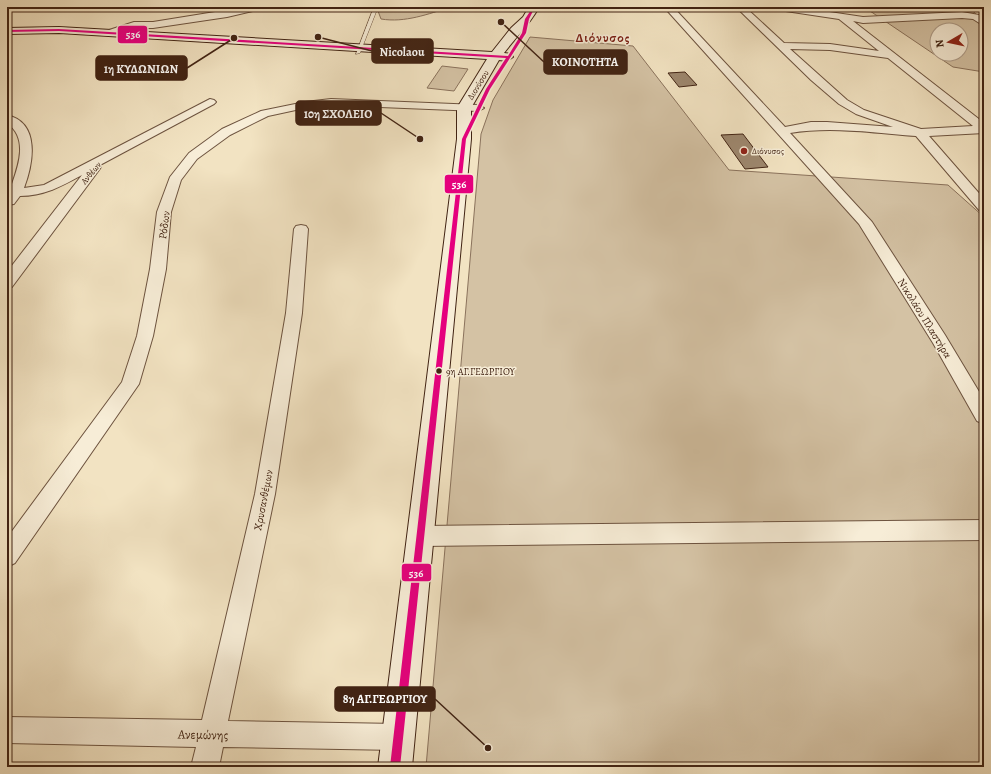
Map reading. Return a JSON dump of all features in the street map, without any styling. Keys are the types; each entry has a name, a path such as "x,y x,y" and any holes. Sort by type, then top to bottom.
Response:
{"main road":[{"name":"Διονύσου","path":"395,767 464,139 471,108 501,59 524,33 527,19 534,7"},
{"path":"7,31 109,32 174,37 187,42 360,50 501,59"}],"street":[{"path":"109,32 134,25 153,25 227,14 258,7"},
{"name":"Νικολάου Πλαστήρα","path":"668,7 865,222 939,339 984,416"},
{"path":"740,7 815,78 848,105 860,112 920,133 984,207"},
{"path":"780,7 863,20 962,15 976,17 984,23"},
{"path":"830,7 894,56 984,129"},
{"path":"140,35 153,25"},
{"path":"781,46 830,46 894,56"},
{"name":"Ανθέων","path":"7,284 99,161 210,102"},
{"name":"Ρόδων","path":"7,556 130,384 145,336 158,269 164,212 175,180 193,156 226,132 265,114 305,105 331,102 471,108"},
{"path":"7,118 17,125 27,143 25,162 7,204"},
{"path":"783,132 811,126 920,133 984,129"},
{"path":"12,192 31,192 48,188 99,161"},
{"name":"Χρυσανθέμων","path":"205,767 265,494 294,313 301,229"},
{"path":"421,536 984,530"},
{"name":"Ανεμώνης","path":"7,730 212,735 398,737"}],"lane":[{"path":"360,50 376,7"}],"shaded area":[{"path":"380,7 451,7 408,19 390,20 381,19 378,11"},
{"path":"878,7 968,7 984,21 984,72 953,67 946,62 969,62 969,22 929,22 929,51 870,11"},
{"path":"530,37 633,46 729,170 948,185 984,217 984,767 426,767 481,134 493,100"},
{"path":"442,66 468,69 454,91 427,88"}],"building":[{"path":"685,72 697,85 679,87 668,73"},
{"name":"Διόνυσος","path":"743,134 768,167 745,169 721,135"}],"transit line":[{"name":"536","path":"395,767 464,139 488,89 524,33 527,19 534,7"},
{"name":"536","path":"7,31 59,30 509,57"}],"place":[{"name":"ΚΟΙΝΟΤΗΤΑ","path":"501,22"},
{"name":"Nicolaou","path":"318,37"},
{"name":"1η ΚΥΔΩΝΙΩΝ","path":"234,38"},
{"name":"10η ΣΧΟΛΕΙΟ","path":"420,139"},
{"name":"Διόνυσος","path":"744,151"},
{"name":"9η ΑΓ.ΓΕΩΡΓΙΟΥ","path":"439,371"},
{"name":"8η ΑΓ.ΓΕΩΡΓΙΟΥ","path":"488,748"}],"district":[{"name":"Διόνυσος","path":"603,37"}]}
